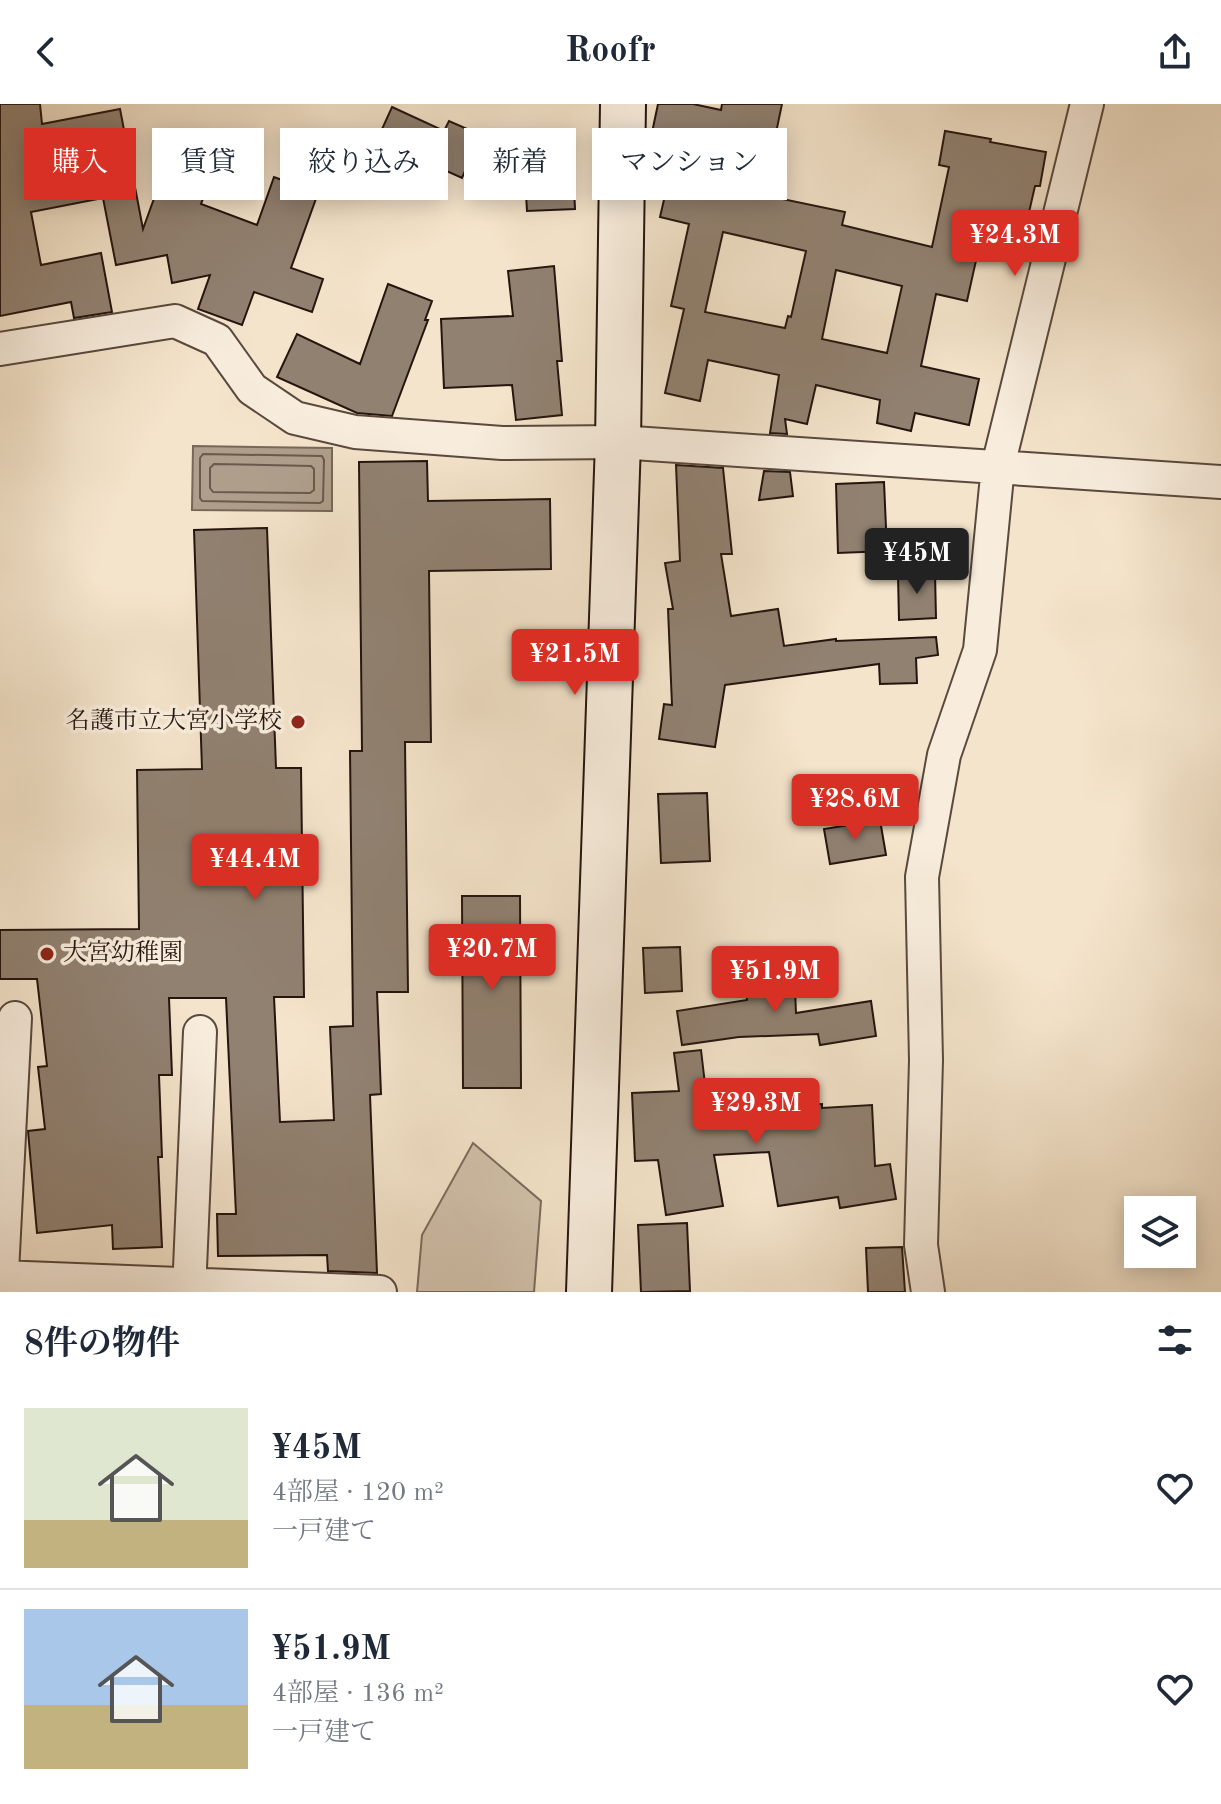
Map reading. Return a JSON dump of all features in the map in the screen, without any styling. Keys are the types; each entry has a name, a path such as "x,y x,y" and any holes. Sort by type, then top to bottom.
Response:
{"street":[{"path":"589,1292 618,442 623,104"},
{"path":"928,1292 921,1245 926,1060 922,877 944,755 980,650 998,466 1087,104"},
{"path":"0,349 175,321 217,340 252,389 295,418 355,432 502,443 618,442 1221,482"},
{"path":"15,1018 1,1282 380,1292"},
{"path":"189,1288 200,1032"}],"shaded area":[{"path":"473,1143 541,1201 534,1292 417,1292 422,1235"}],"water":[{"path":"193,446 332,448 332,511 192,510"}],"building":[{"path":"0,104 40,104 42,124 120,109 124,128 24,128 24,200 93,200 31,212 41,265 101,253 112,312 74,318 71,302 0,316"},
{"path":"658,104 693,104 721,110 722,104 782,104 777,128 653,128"},
{"path":"392,107 438,128 382,128"},
{"path":"449,121 465,128 462,178 448,172 448,128 446,128"},
{"path":"945,131 1046,152 1040,186 1035,186 1019,256 979,247 967,301 936,294 921,366 979,379 969,425 915,413 911,431 877,423 880,400 816,385 807,424 785,419 787,434 770,433 779,375 708,360 700,401 665,393 684,309 671,306 689,224 660,217 664,200 787,200 845,212 842,225 932,247 949,167 939,165","holes":["723,232 806,251 791,317 788,316 785,328 705,312","836,270 902,286 887,353 822,339"]},
{"path":"274,177 280,179 280,200 315,200 291,268 323,279 312,312 254,292 242,325 198,309 210,275 172,283 167,255 116,265 103,200 136,200 136,192 143,229 153,200 202,200 201,204 257,225"},
{"path":"526,200 575,200 575,209 527,211"},
{"path":"554,266 562,361 557,361 562,415 516,420 512,385 444,388 441,319 513,316 508,271"},
{"path":"388,284 432,301 425,320 428,320 392,416 357,413 277,377 297,334 360,364"},
{"path":"427,461 428,501 550,499 551,569 429,571 431,742 405,742 408,992 377,992 381,1094 370,1095 377,1273 328,1271 327,1255 218,1256 217,1214 236,1214 226,998 169,998 172,1075 159,1075 162,1157 158,1157 162,1247 113,1249 112,1225 37,1233 28,1131 45,1129 38,1067 47,1066 37,979 0,979 0,930 139,929 137,770 202,769 194,530 267,528 276,768 301,768 304,997 274,997 280,1122 334,1120 330,1027 353,1026 350,751 362,751 359,462"},
{"path":"676,465 723,468 732,554 721,554 731,616 778,609 784,646 836,639 936,637 938,655 916,658 917,683 880,684 879,664 725,685 715,747 659,739 664,704 672,705 668,609 673,609 665,563 680,561"},
{"path":"764,471 790,472 793,496 759,500"},
{"path":"884,482 887,551 838,553 836,484"},
{"path":"935,573 936,618 899,620 898,575"},
{"path":"707,793 710,861 661,863 658,794"},
{"path":"880,820 886,855 830,864 824,829"},
{"path":"462,896 520,896 521,1088 463,1088"},
{"path":"680,947 682,991 645,993 643,948"},
{"path":"794,966 796,1013 871,1001 876,1036 820,1045 818,1034 739,1037 682,1045 677,1011 747,1000 745,968"},
{"path":"701,1050 708,1110 822,1104 822,1108 872,1105 875,1166 890,1164 896,1199 840,1208 838,1197 778,1206 769,1152 714,1155 723,1206 666,1215 658,1160 635,1161 632,1093 679,1091 674,1053"},
{"path":"687,1223 690,1291 641,1292 638,1225"},
{"path":"902,1247 905,1292 868,1292 866,1248"}],"place":[{"name":"名護市立大宮小学校","path":"298,722"},
{"name":"大宮幼稚園","path":"47,954"}]}
